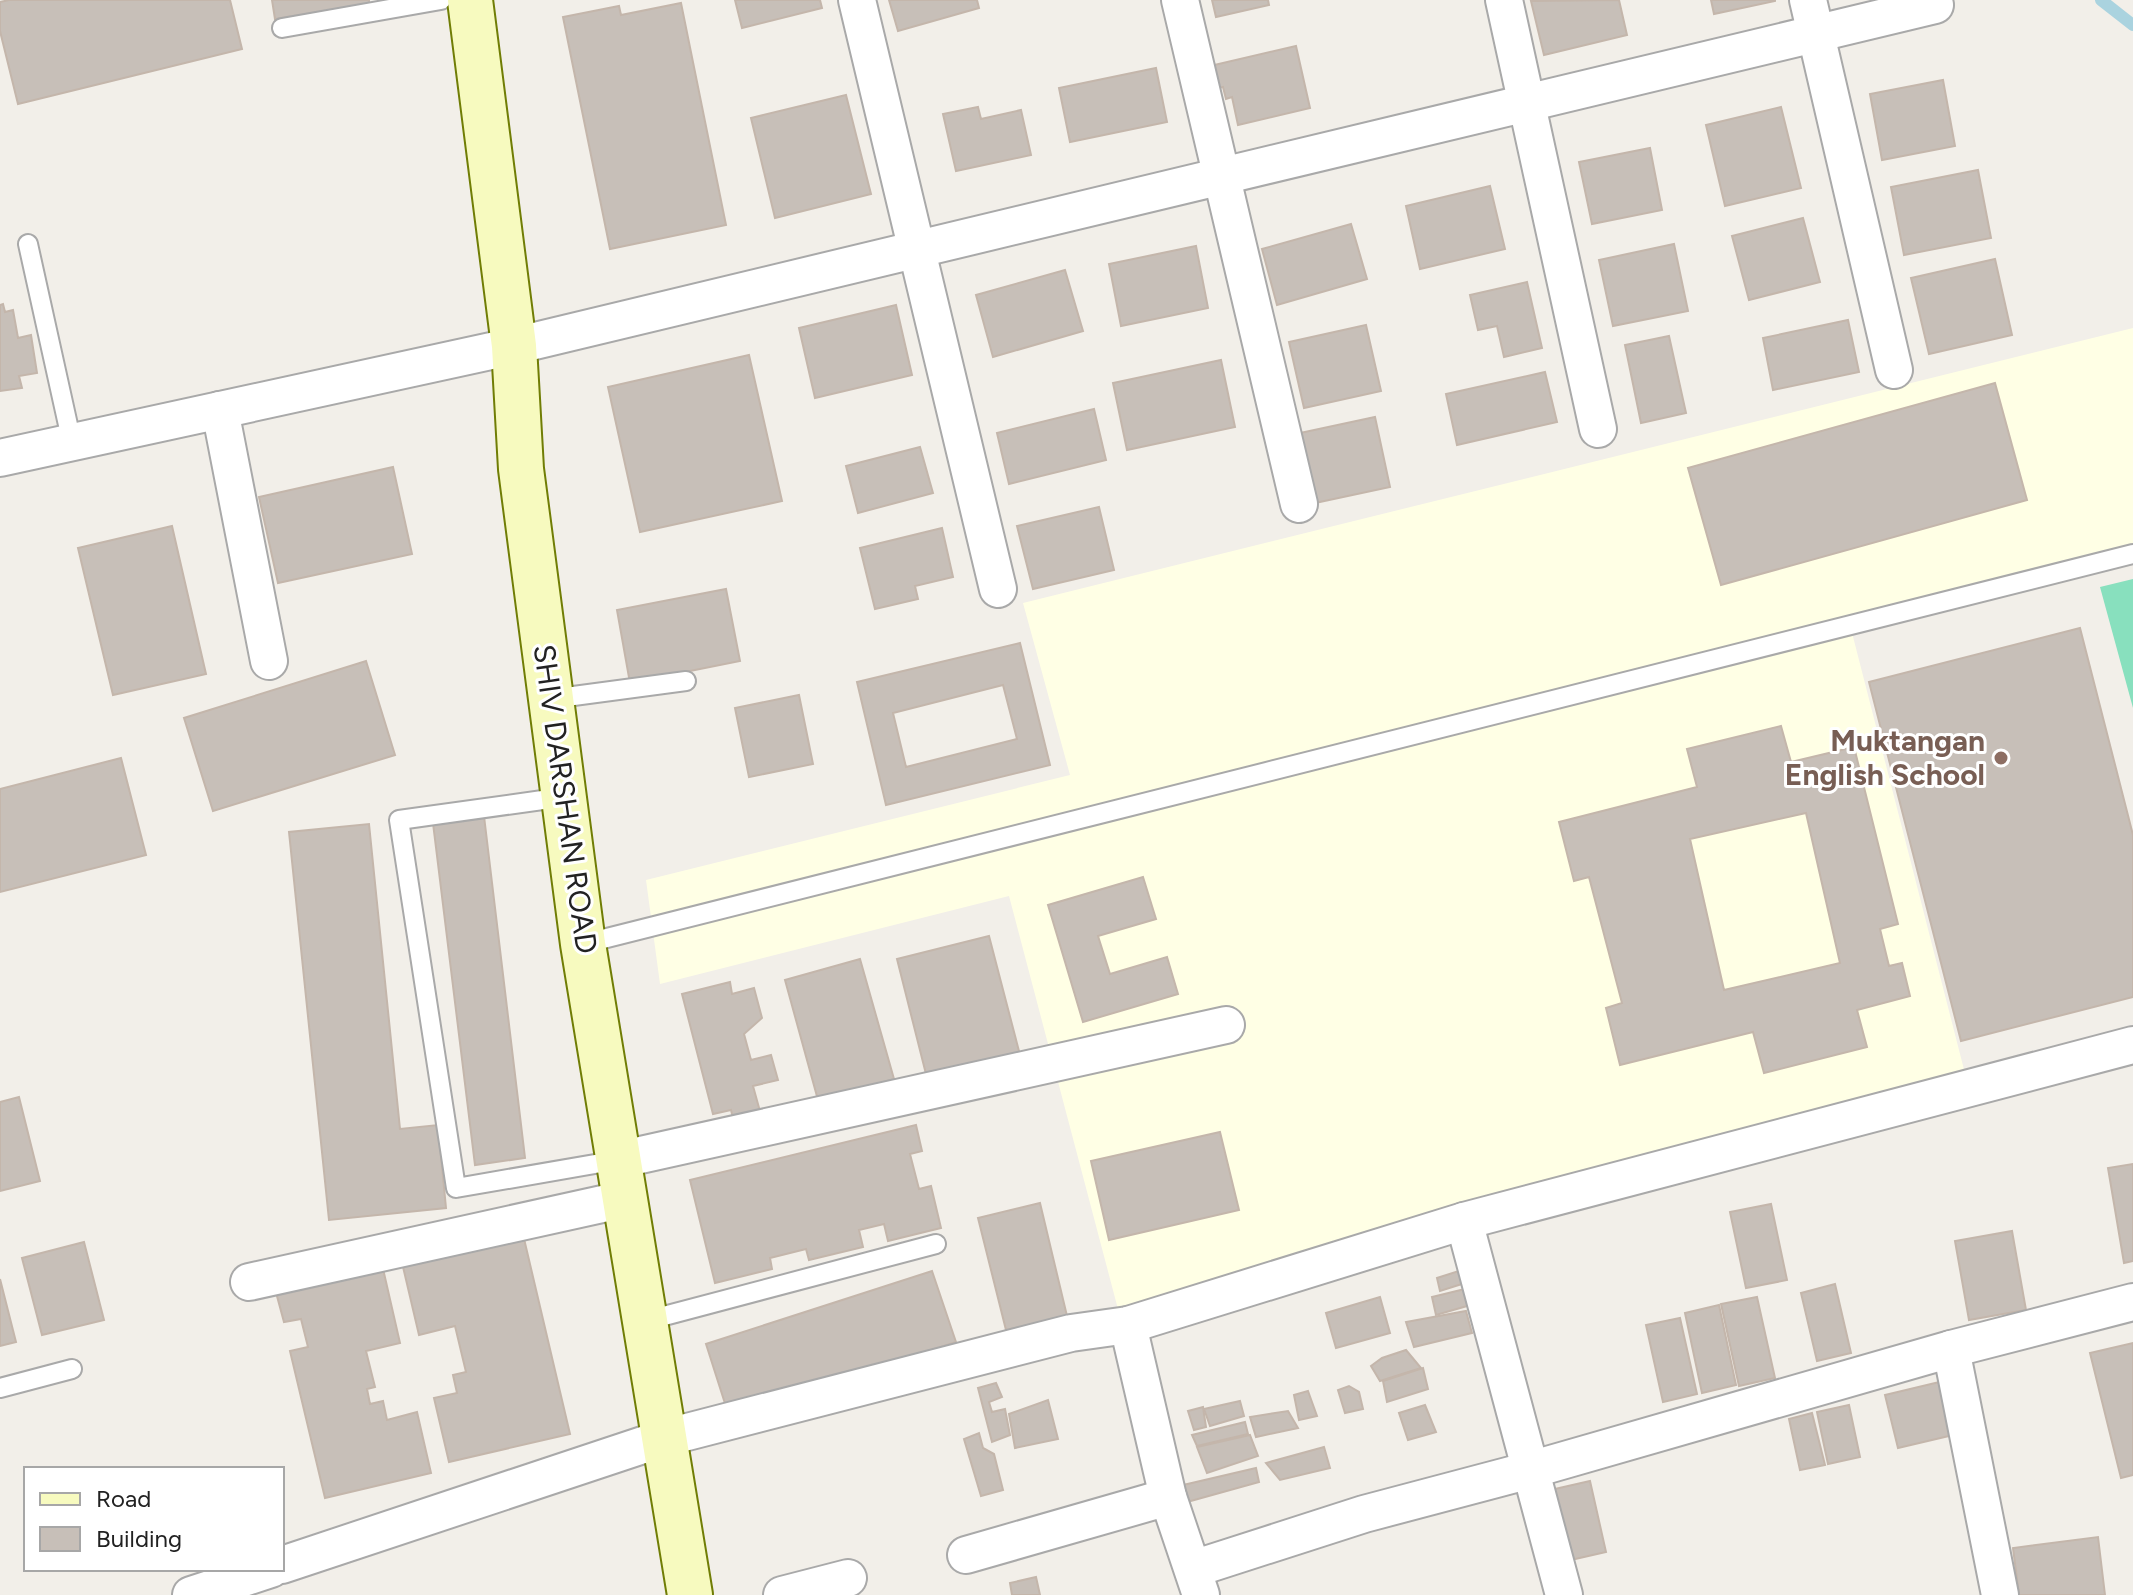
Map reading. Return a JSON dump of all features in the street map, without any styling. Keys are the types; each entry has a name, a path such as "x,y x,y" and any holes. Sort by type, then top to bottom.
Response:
{"street":[{"name":"SHIV DARSHAN ROAD","path":"470,0 514,346 521,469 583,944 690,1595"},
{"path":"857,0 998,589"},
{"path":"1180,0 1299,504"},
{"path":"1504,0 1598,429"},
{"path":"0,458 514,346 1526,103 1812,16 1935,5"},
{"path":"1812,16 1894,370"},
{"path":"220,410 269,661"},
{"path":"249,1282 622,1179 1226,1025"},
{"path":"284,1564 664,1438 1071,1333 1128,1325 1464,1221 2133,1045"},
{"path":"1464,1221 1564,1595"},
{"path":"1128,1325 1168,1497 1197,1582 1364,1514 1530,1470 1951,1349 2133,1302"},
{"path":"1951,1349 2000,1595"},
{"path":"966,1555 1168,1497"},
{"path":"191,1595 265,1571"},
{"path":"782,1595 848,1578"}],"lane":[{"path":"282,28 441,0"},
{"path":"28,244 72,443"},
{"path":"583,944 2133,554"},
{"path":"551,699 686,681"},
{"path":"564,797 399,820 456,1188 622,1179"},
{"path":"645,1321 936,1244"},
{"path":"0,1388 72,1369"}],"shaded area":[{"path":"2133,328 2133,550 1849,621 1969,1089 1119,1313 1009,896 660,984 646,880 1070,775 1023,603"}],"green space":[{"path":"2133,579 2133,708 2100,587"}],"building":[{"path":"230,0 242,49 18,104 0,31 0,2"},
{"path":"272,0 369,0 369,4 275,19"},
{"path":"735,0 820,0 822,8 742,28"},
{"path":"889,0 977,0 979,8 898,31"},
{"path":"1212,0 1268,0 1269,5 1216,17"},
{"path":"1619,0 1627,35 1544,55 1531,1"},
{"path":"1711,0 1775,0 1775,1 1714,14"},
{"path":"681,3 726,225 610,249 563,17 619,6 621,15"},
{"path":"1296,46 1310,108 1238,125 1232,97 1226,99 1223,87 1215,89 1210,66"},
{"path":"1156,68 1167,122 1070,142 1059,88"},
{"path":"1943,80 1955,146 1882,160 1870,94"},
{"path":"846,95 871,194 775,218 751,118"},
{"path":"978,107 981,119 1021,110 1031,155 956,171 943,114"},
{"path":"1781,107 1801,188 1725,206 1706,125"},
{"path":"1650,148 1662,210 1592,224 1579,162"},
{"path":"1978,170 1991,238 1904,255 1891,187"},
{"path":"1490,186 1505,249 1420,269 1406,206"},
{"path":"1803,218 1820,282 1749,300 1732,236"},
{"path":"1351,224 1367,279 1277,305 1262,249"},
{"path":"1674,244 1688,311 1613,326 1599,260"},
{"path":"1196,246 1208,308 1121,326 1109,264"},
{"path":"1995,259 2012,335 1929,354 1911,278"},
{"path":"1065,270 1083,331 993,357 976,295"},
{"path":"1527,282 1542,348 1504,357 1497,326 1478,330 1470,295"},
{"path":"3,304 5,312 13,310 18,338 31,335 37,373 19,376 22,388 0,391 0,305"},
{"path":"896,305 912,375 815,398 799,328"},
{"path":"1848,320 1859,372 1773,390 1763,338"},
{"path":"1366,325 1381,391 1304,408 1289,342"},
{"path":"1669,336 1686,413 1641,423 1625,345"},
{"path":"749,355 782,501 640,532 608,387"},
{"path":"1221,360 1235,427 1127,450 1113,383"},
{"path":"1545,372 1557,422 1457,445 1446,394"},
{"path":"1995,383 2027,500 1721,585 1688,468"},
{"path":"1094,409 1106,460 1009,484 997,433"},
{"path":"1375,417 1390,487 1315,503 1300,433"},
{"path":"920,447 933,493 858,513 846,466"},
{"path":"393,467 412,554 278,583 259,497"},
{"path":"1099,507 1114,570 1033,589 1017,526"},
{"path":"172,526 206,674 113,695 78,548"},
{"path":"942,528 953,577 915,586 918,599 875,609 860,548"},
{"path":"726,589 740,661 630,683 617,610"},
{"name":"Muktangan English School","path":"2080,628 2133,835 2133,997 1961,1041 1869,682"},
{"path":"1020,643 1050,765 886,805 857,682","holes":["1003,685 1017,739 906,767 893,713"]},
{"path":"366,661 395,755 213,811 184,718"},
{"path":"799,695 813,764 749,777 735,708"},
{"path":"1781,726 1791,762 1854,747 1898,924 1880,929 1889,966 1902,963 1910,996 1857,1010 1867,1047 1764,1073 1753,1032 1620,1065 1606,1008 1622,1003 1589,877 1574,881 1559,822 1697,787 1687,749","holes":["1806,813 1840,963 1724,990 1690,839"]},
{"path":"121,758 146,855 0,892 0,789"},
{"path":"484,816 525,1158 475,1165 433,823"},
{"path":"369,824 400,1129 438,1125 446,1208 329,1220 289,832"},
{"path":"1143,877 1156,919 1098,936 1110,974 1167,957 1178,994 1083,1022 1048,905"},
{"path":"989,936 1020,1055 927,1078 897,959"},
{"path":"860,959 894,1079 818,1100 785,980"},
{"path":"730,982 732,994 754,988 762,1018 744,1034 751,1060 771,1055 778,1080 753,1086 761,1115 734,1122 731,1110 713,1114 682,994"},
{"path":"19,1097 40,1181 0,1191 0,1102"},
{"path":"916,1125 922,1151 910,1154 919,1189 931,1186 941,1228 888,1241 884,1224 859,1230 863,1247 809,1260 806,1249 770,1258 772,1269 715,1283 690,1180"},
{"path":"1220,1132 1239,1210 1109,1240 1091,1161"},
{"path":"2133,1164 2133,1261 2124,1263 2108,1168"},
{"path":"1040,1203 1067,1316 1006,1330 978,1218"},
{"path":"1771,1204 1787,1280 1746,1288 1730,1212"},
{"path":"521,1226 570,1434 449,1462 434,1398 457,1393 453,1375 466,1372 455,1326 419,1335 400,1254"},
{"path":"2012,1231 2026,1310 1969,1320 1955,1241"},
{"path":"84,1242 104,1320 42,1335 22,1258"},
{"path":"381,1260 400,1343 366,1351 375,1387 367,1389 370,1404 383,1401 387,1420 417,1412 431,1473 325,1498 290,1351 308,1347 301,1319 284,1322 274,1285"},
{"path":"1462,1270 1465,1283 1440,1291 1437,1278"},
{"path":"932,1271 956,1342 729,1416 706,1344"},
{"path":"0,1279 16,1342 0,1346"},
{"path":"1835,1284 1851,1353 1817,1361 1801,1293"},
{"path":"1469,1288 1474,1304 1436,1315 1432,1297"},
{"path":"1380,1297 1390,1333 1336,1348 1326,1313"},
{"path":"1757,1297 1775,1378 1739,1386 1721,1304"},
{"path":"1719,1305 1736,1385 1702,1393 1685,1313"},
{"path":"1466,1311 1472,1333 1414,1347 1406,1322"},
{"path":"1680,1318 1697,1394 1663,1402 1646,1325"},
{"path":"2133,1343 2133,1475 2121,1478 2090,1353"},
{"path":"1406,1350 1421,1368 1380,1381 1371,1366 1382,1358"},
{"path":"1423,1368 1428,1389 1387,1402 1383,1381"},
{"path":"1952,1379 1966,1432 1898,1448 1885,1395"},
{"path":"996,1383 1002,1397 989,1402 992,1412 1005,1409 1010,1435 992,1442 978,1388"},
{"path":"1349,1386 1359,1392 1363,1409 1345,1413 1338,1390"},
{"path":"1308,1391 1317,1416 1299,1420 1294,1395"},
{"path":"1048,1400 1058,1439 1015,1448 1009,1414"},
{"path":"1240,1401 1244,1416 1210,1426 1204,1409"},
{"path":"1425,1405 1436,1432 1408,1440 1399,1413"},
{"path":"1849,1405 1860,1457 1828,1464 1817,1412"},
{"path":"1203,1407 1206,1427 1194,1430 1188,1411"},
{"path":"1288,1411 1298,1428 1256,1437 1250,1417"},
{"path":"1812,1413 1825,1465 1800,1470 1789,1419"},
{"path":"1245,1422 1248,1434 1197,1446 1192,1435"},
{"path":"979,1433 983,1448 994,1454 1003,1490 981,1496 964,1439"},
{"path":"1250,1435 1258,1456 1207,1473 1197,1447"},
{"path":"1324,1447 1330,1468 1280,1480 1266,1463"},
{"path":"1256,1468 1259,1482 1187,1502 1179,1486"},
{"path":"1590,1481 1606,1552 1562,1562 1546,1491"},
{"path":"2098,1537 2105,1595 2019,1595 2013,1548"},
{"path":"1036,1577 1040,1595 1012,1595 1010,1583"}],"waterway":[{"path":"2101,0 2133,25"}],"place":[{"name":"Muktangan English School","path":"2001,758"}]}
